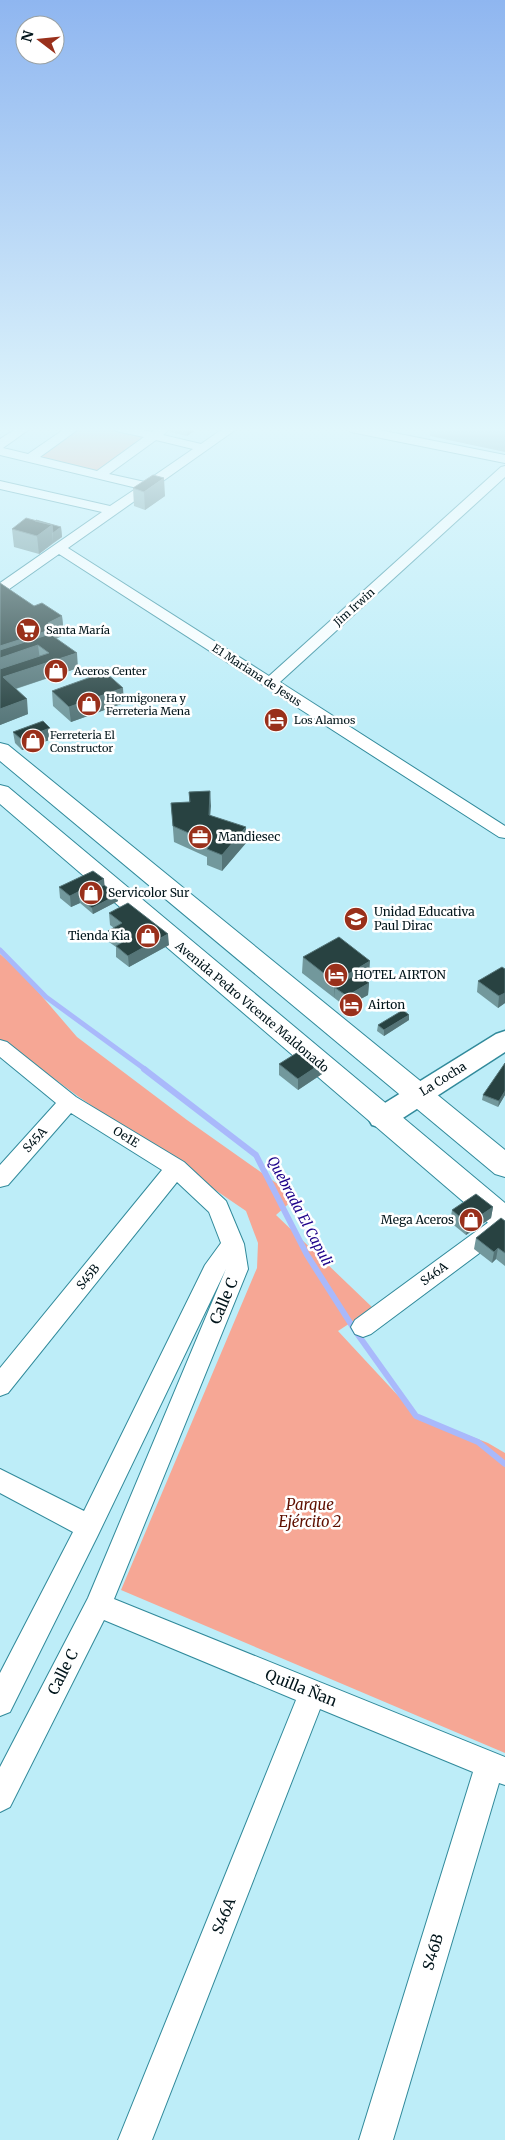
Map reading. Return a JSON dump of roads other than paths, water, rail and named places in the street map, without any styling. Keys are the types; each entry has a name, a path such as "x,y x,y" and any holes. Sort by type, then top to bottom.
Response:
{"main road":[{"path":"0,750 505,1166"},
{"name":"Avenida Pedro Vicente Maldonado","path":"0,792 505,1221"}],"street":[{"path":"0,589 89,528"},
{"name":"Jim Irwin","path":"270,683 441,528"},
{"name":"E1 Mariana de Jesus","path":"60,549 505,833"},
{"name":"La Cocha","path":"382,1118 504,1042"},
{"name":"Oe1E","path":"0,1047 69,1102 176,1168 218,1207 233,1244"},
{"name":"S45A","path":"0,1179 69,1102"},
{"name":"S45B","path":"0,1386 176,1168"},
{"name":"S46A","path":"363,1327 505,1221"},
{"name":"Calle C","path":"3,1691 89,1527 216,1265 233,1244"},
{"name":"Calle C","path":"0,1797 98,1605 237,1269 233,1244"},
{"path":"0,1480 89,1527"},
{"name":"Quilla Ñan","path":"98,1605 498,1768"},
{"name":"S46A","path":"135,2140 313,1693"},
{"name":"S46B","path":"376,2140 498,1768"}],"waterway":[{"name":"Quebrada El Capuli","path":"0,950 46,997 146,1070"},
{"name":"Quebrada El Capuli","path":"144,1069 256,1155 307,1255 356,1332 416,1416 478,1442 505,1464"}],"place":[{"name":"Santa María","path":"28,630"},
{"name":"Aceros Center","path":"56,671"},
{"name":"Hormigonera y Ferreteria Mena","path":"89,704"},
{"name":"Los Alamos","path":"276,720"},
{"name":"Ferreteria El Constructor","path":"33,741"},
{"name":"Mandiesec","path":"200,837"},
{"name":"Servicolor Sur","path":"91,893"},
{"name":"Unidad Educativa Paul Dirac","path":"356,919"},
{"name":"Tienda Kia","path":"148,936"},
{"name":"HOTEL AIRTON","path":"336,975"},
{"name":"Airton","path":"351,1005"},
{"name":"Mega Aceros","path":"471,1220"}],"park label":[{"name":"Parque Ejército 2","path":"310,1514"}]}
